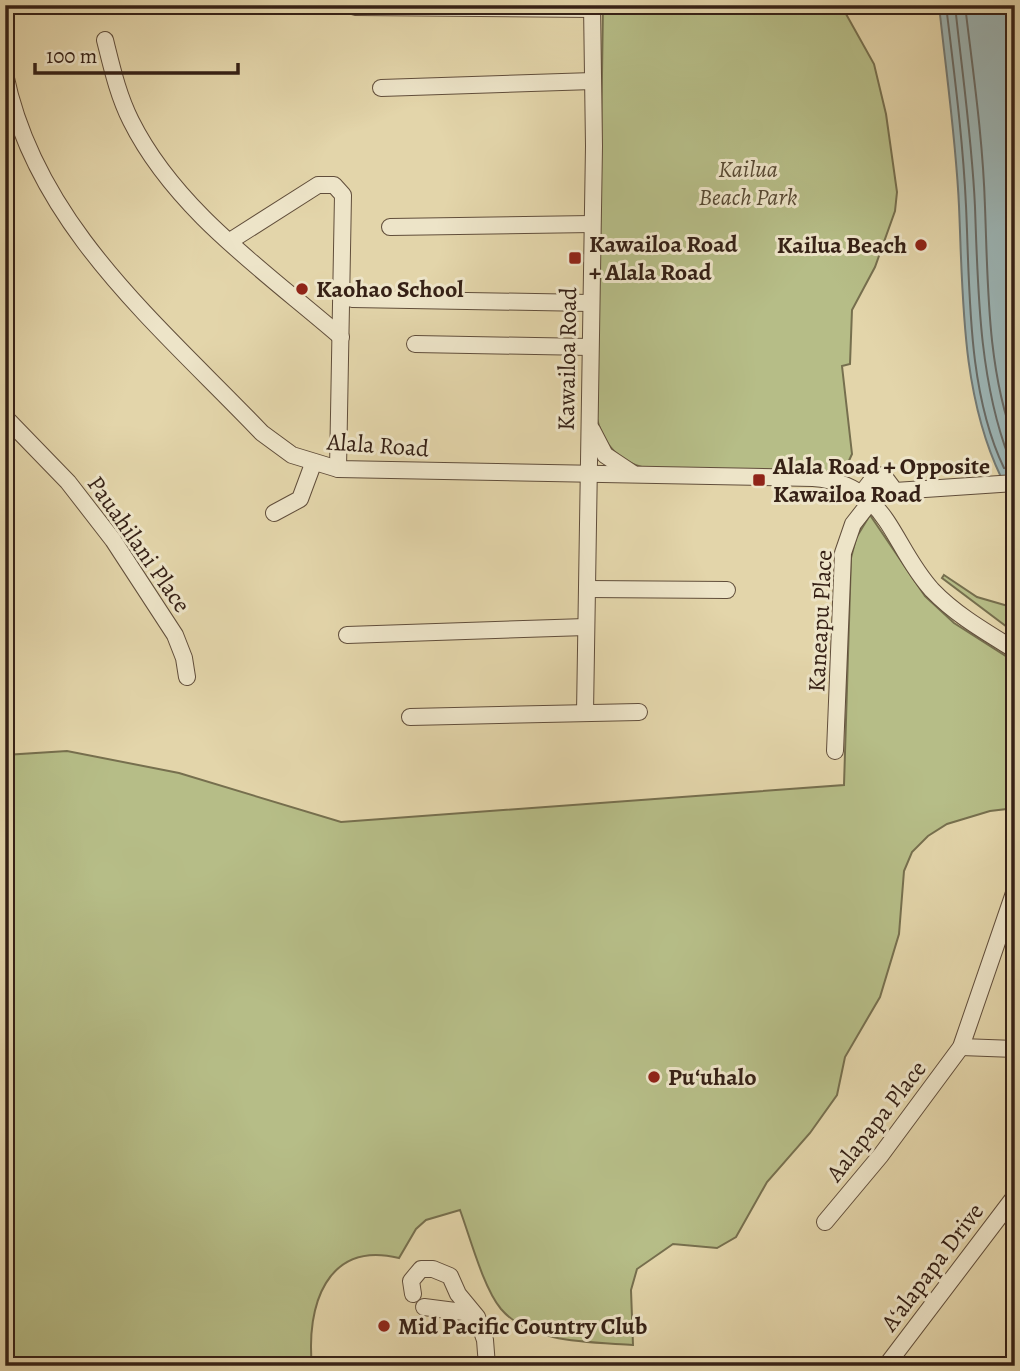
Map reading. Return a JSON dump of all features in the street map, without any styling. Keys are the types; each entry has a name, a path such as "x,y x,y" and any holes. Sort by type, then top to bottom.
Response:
{"street":[{"path":"355,7 592,7"},
{"name":"Kawailoa Road","path":"585,713 592,224 592,7"},
{"path":"105,40 116,84 139,137 176,187 230,241 341,337"},
{"name":"Alala Road","path":"5,74 18,125 38,171 62,213 89,250 262,433 292,455 313,464 338,469 813,478 839,482 867,497"},
{"path":"381,88 593,81"},
{"path":"230,241 318,185 329,183 338,188 344,200 338,469"},
{"path":"390,227 592,224"},
{"path":"352,299 590,303"},
{"path":"415,344 590,347"},
{"name":"Pauahilani Place","path":"5,417 68,482 113,540 180,646 187,677"},
{"path":"590,422 595,439 608,458 621,468 641,475"},
{"path":"274,513 300,499 313,464"},
{"path":"1015,483 895,491 883,475 872,481 867,497 887,519 914,566 932,590 960,615 1015,650"},
{"name":"Kaneapu Place","path":"835,751 843,553 853,524 867,497"},
{"path":"587,589 727,590"},
{"path":"346,635 586,627"},
{"path":"410,717 639,712"},
{"name":"Aalapapa Place","path":"825,1222 881,1155 961,1047 1015,890"},
{"path":"961,1047 1015,1049"},
{"name":"Aʻalapapa Drive","path":"886,1366 1015,1196"},
{"path":"426,1304 412,1277 427,1268 447,1273 480,1323 486,1366"},
{"path":"426,1304 452,1300 456,1289"},
{"path":"426,1304 463,1312 480,1323"}],"green space":[{"name":"Kailua Beach Park","path":"603,5 841,5 874,64 886,114 897,192 895,211 875,267 852,310 850,364 842,366 852,454 842,476 821,472 645,468 620,457 604,437 597,419"},
{"path":"870,515 925,596 954,623 1015,662 1015,808 990,811 947,824 928,836 912,852 904,871 899,934 880,997 845,1057 837,1095 810,1133 767,1182 736,1237 717,1248 673,1244 637,1269 631,1290 633,1345 562,1339 528,1329 514,1320 501,1309 488,1288 460,1210 426,1220 416,1229 399,1258 374,1255 354,1259 338,1269 326,1283 318,1301 313,1322 312,1366 5,1366 5,755 67,751 179,773 341,822 844,785 851,558 856,538"},
{"path":"944,575 977,597 1015,608 1015,633 942,578"}],"water":[{"path":"939,5 1015,5 1015,476 1001,477 988,445 971,379 964,309 956,156"}],"place":[{"name":"Kailua Beach","path":"921,245"},
{"name":"Kawailoa Road + Alala Road","path":"575,258"},
{"name":"Kaohao School","path":"302,289"},
{"name":"Alala Road + Opposite Kawailoa Road","path":"759,480"},
{"name":"Puʻuhalo","path":"654,1077"},
{"name":"Mid Pacific Country Club","path":"384,1326"}]}
